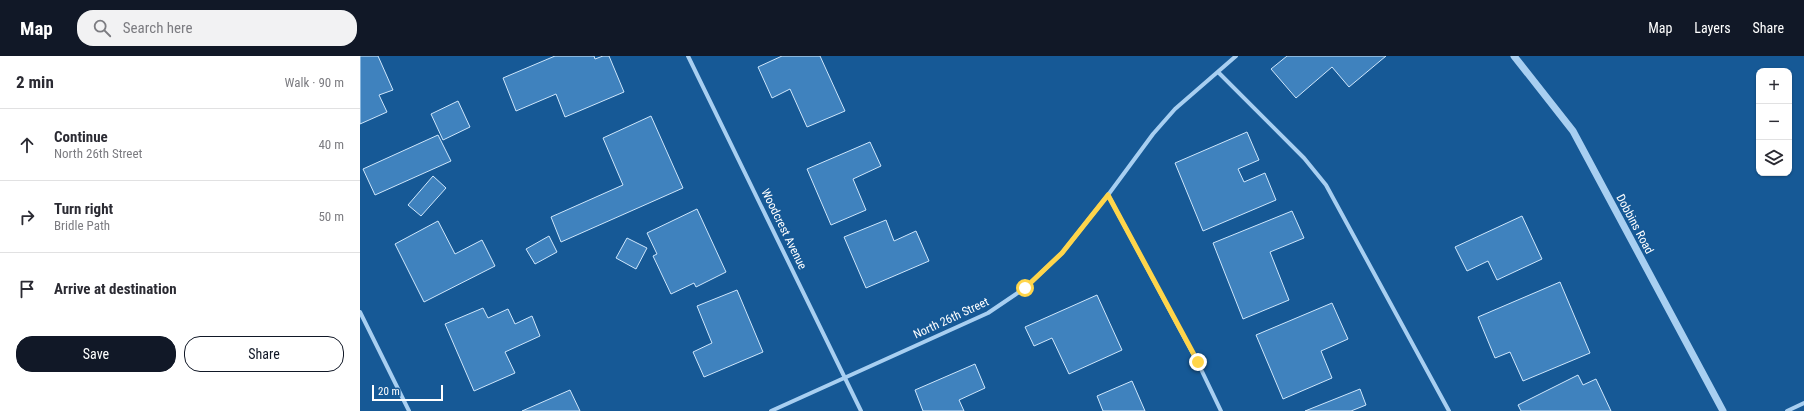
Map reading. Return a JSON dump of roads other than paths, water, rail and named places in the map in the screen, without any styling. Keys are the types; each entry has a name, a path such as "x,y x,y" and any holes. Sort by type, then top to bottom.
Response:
{"street":[{"name":"Woodcrest Avenue","path":"688,56 860,411"},
{"name":"North 26th Street","path":"771,411 988,314 1025,288 1062,253 1108,195 1153,134 1175,109 1236,56"},
{"name":"Dobbins Road","path":"1514,56 1573,131 1723,411"},
{"path":"1218,72 1304,158 1326,185 1449,411"},
{"path":"1108,195 1198,362 1221,411"},
{"path":"360,312 409,411"},
{"path":"1787,411 1804,403"}]}
